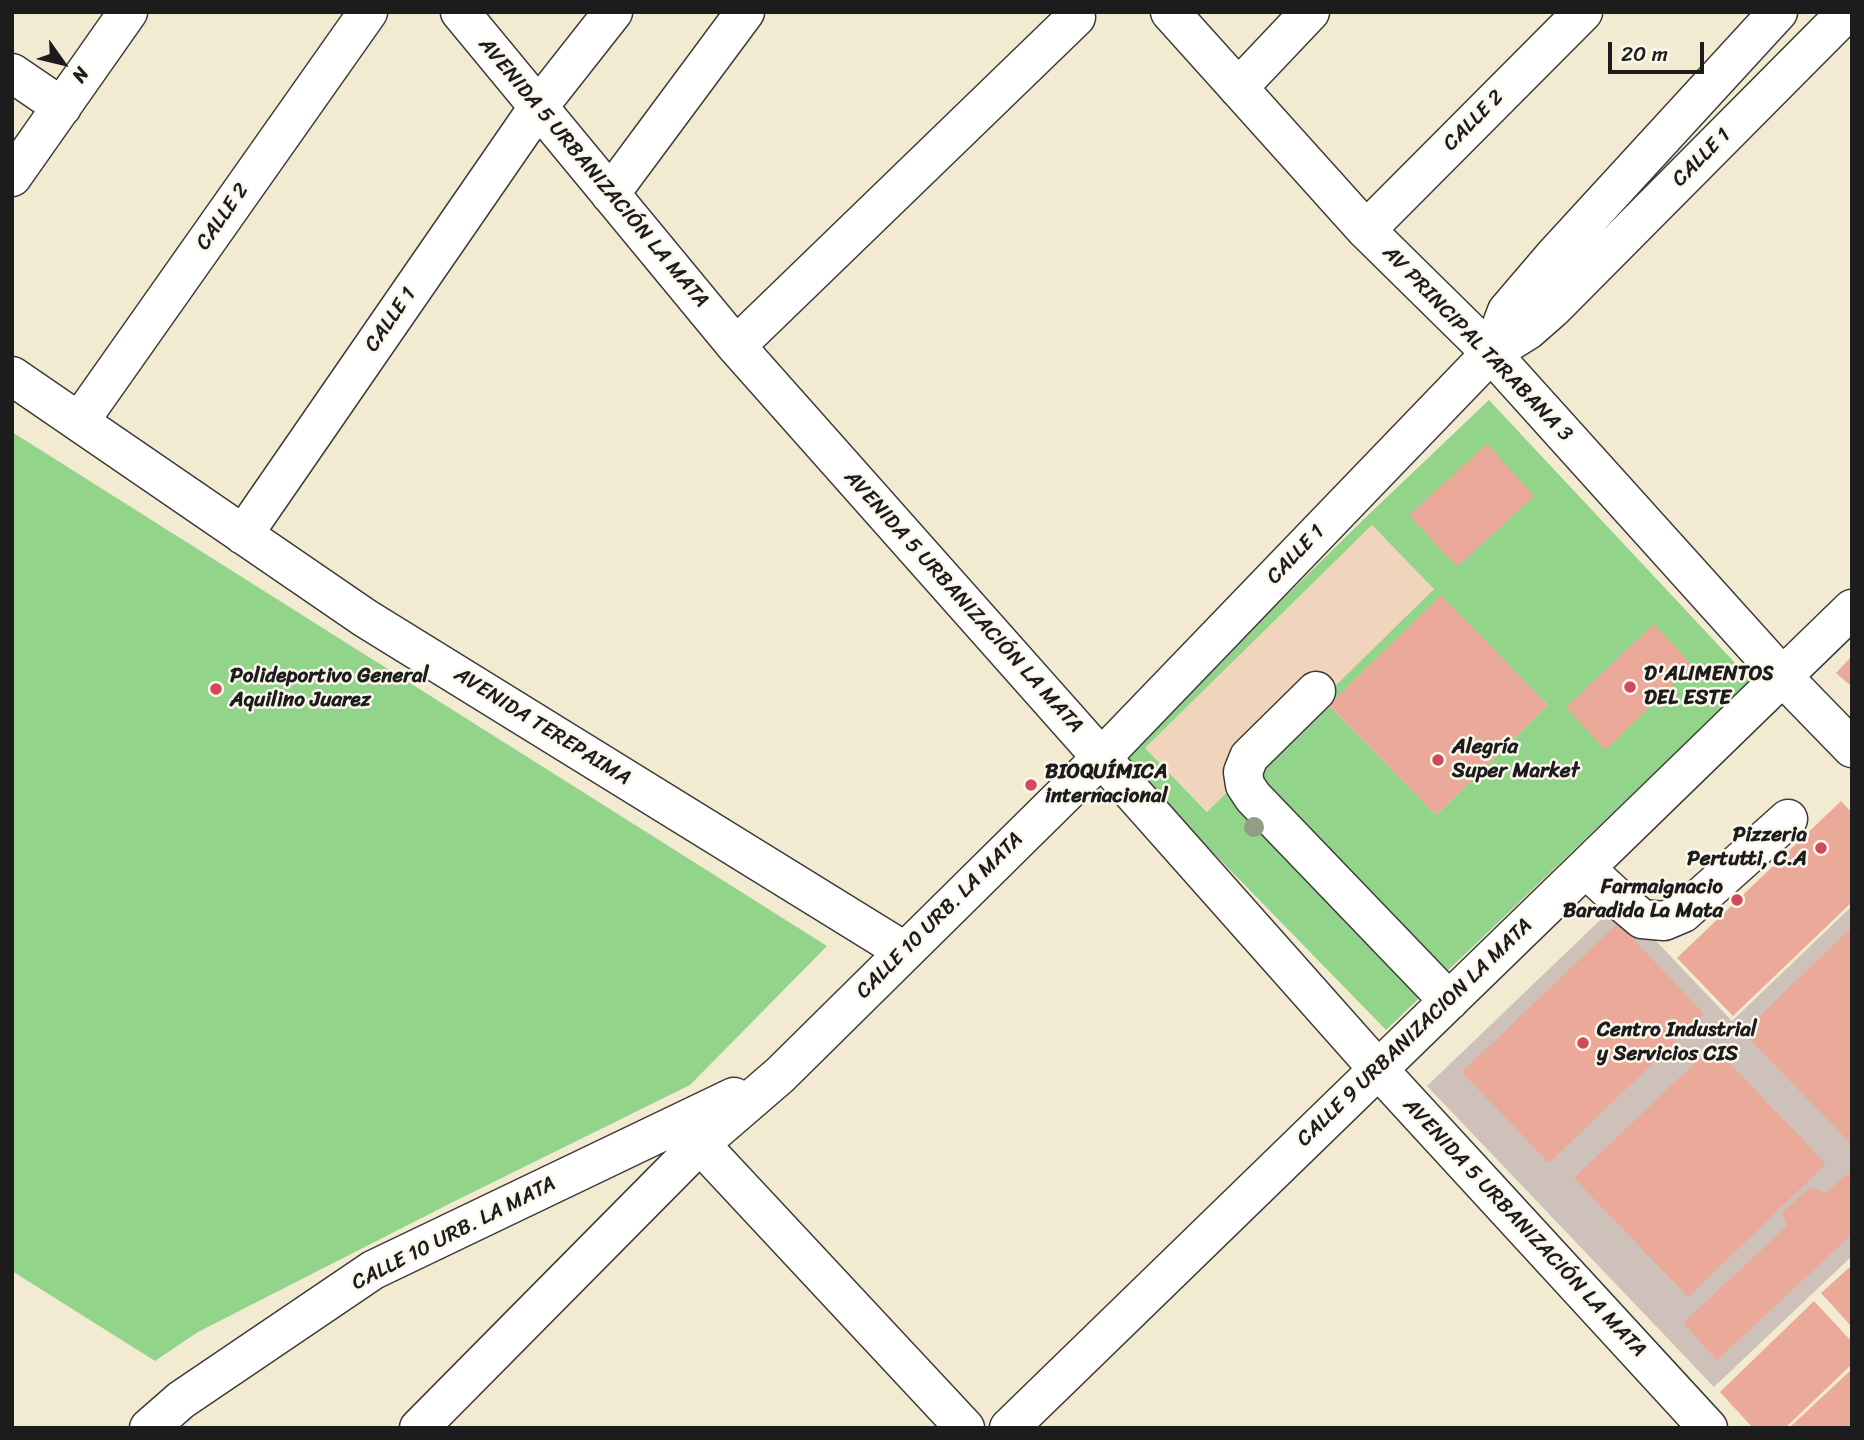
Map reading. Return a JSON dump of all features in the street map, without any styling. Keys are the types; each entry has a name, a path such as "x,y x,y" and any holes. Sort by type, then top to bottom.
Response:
{"street":[{"path":"12,177 128,12"},
{"name":"CALLE 2","path":"79,422 368,12"},
{"name":"AVENIDA 5 URBANIZACIÓN LA MATA","path":"460,12 736,346 1377,1068 1708,1428"},
{"name":"CALLE 1","path":"243,535 538,106 613,12"},
{"path":"610,194 745,12"},
{"name":"AV PRINCIPAL TARABANA 3","path":"1170,12 1366,230 1491,353 1783,677 1852,748"},
{"path":"1238,88 1310,12"},
{"name":"CALLE 2","path":"1366,230 1583,12"},
{"name":"CALLE 1","path":"1491,353 1507,311 1554,256 1778,12"},
{"name":"CALLE 1","path":"1102,757 1491,353 1528,330 1552,309 1847,12"},
{"path":"736,346 1076,17"},
{"path":"12,74 62,107"},
{"name":"AVENIDA TEREPAIMA","path":"12,376 365,618 904,951"},
{"name":"CALLE 9 URBANIZACION LA MATA","path":"1009,1428 1852,609"},
{"path":"1316,691 1249,757 1243,772 1245,785 1253,797 1449,1001"},
{"name":"CALLE 10 URB. LA MATA","path":"419,1428 700,1144 780,1075 1102,757"},
{"path":"1586,869 1643,919 1664,921 1683,913 1788,819"},
{"name":"CALLE 10 URB. LA MATA","path":"149,1428 181,1400 373,1270 780,1075"},
{"path":"700,1144 965,1428"}],"shaded area":[{"path":"1372,525 1435,588 1208,812 1145,748"},
{"name":"Centro Industrial y Servicios CIS","path":"1619,902 1732,1021 1852,906 1852,1256 1714,1387 1427,1086"}],"green space":[{"path":"1489,400 1751,680 1386,1030 1121,758","holes":["1372,525 1434,589 1207,812 1145,748","1441,596 1548,705 1436,815 1329,705"]},
{"name":"Polideportivo General Aquilino Juarez","path":"12,432 827,946 690,1085 198,1332 155,1361 12,1271"}],"building":[{"path":"1487,444 1534,496 1457,567 1409,515"},
{"name":"Alegría Super Market","path":"1441,595 1548,705 1436,815 1329,705"},
{"name":"D'ALIMENTOS DEL ESTE","path":"1654,624 1693,666 1605,750 1566,707"},
{"path":"1852,656 1852,687 1836,673"},
{"path":"1841,801 1852,813 1852,902 1733,1016 1677,958"},
{"name":"Centro Industrial y Servicios CIS","path":"1618,923 1704,1014 1549,1163 1462,1072"},
{"path":"1852,927 1852,1145 1743,1032"},
{"path":"1713,1046 1826,1164 1688,1297 1574,1178"},
{"path":"1847,1174 1852,1179 1852,1234 1717,1360 1683,1323 1787,1226 1782,1213 1810,1187 1826,1193"},
{"path":"1852,1265 1852,1327 1821,1293"},
{"path":"1814,1301 1852,1342 1852,1364 1785,1428 1753,1428 1720,1392"},
{"path":"1852,1369 1852,1428 1789,1428"}],"place":[{"name":"D'ALIMENTOS DEL ESTE","path":"1630,687"},
{"name":"Polideportivo General Aquilino Juarez","path":"216,689"},
{"name":"Alegría Super Market","path":"1438,760"},
{"name":"BIOQUÍMICA internacional","path":"1031,785"},
{"name":"Pizzeria Pertutti, C.A","path":"1821,848"},
{"name":"Farmaignacio Baradida La Mata","path":"1737,900"},
{"name":"Centro Industrial y Servicios CIS","path":"1583,1043"}]}
